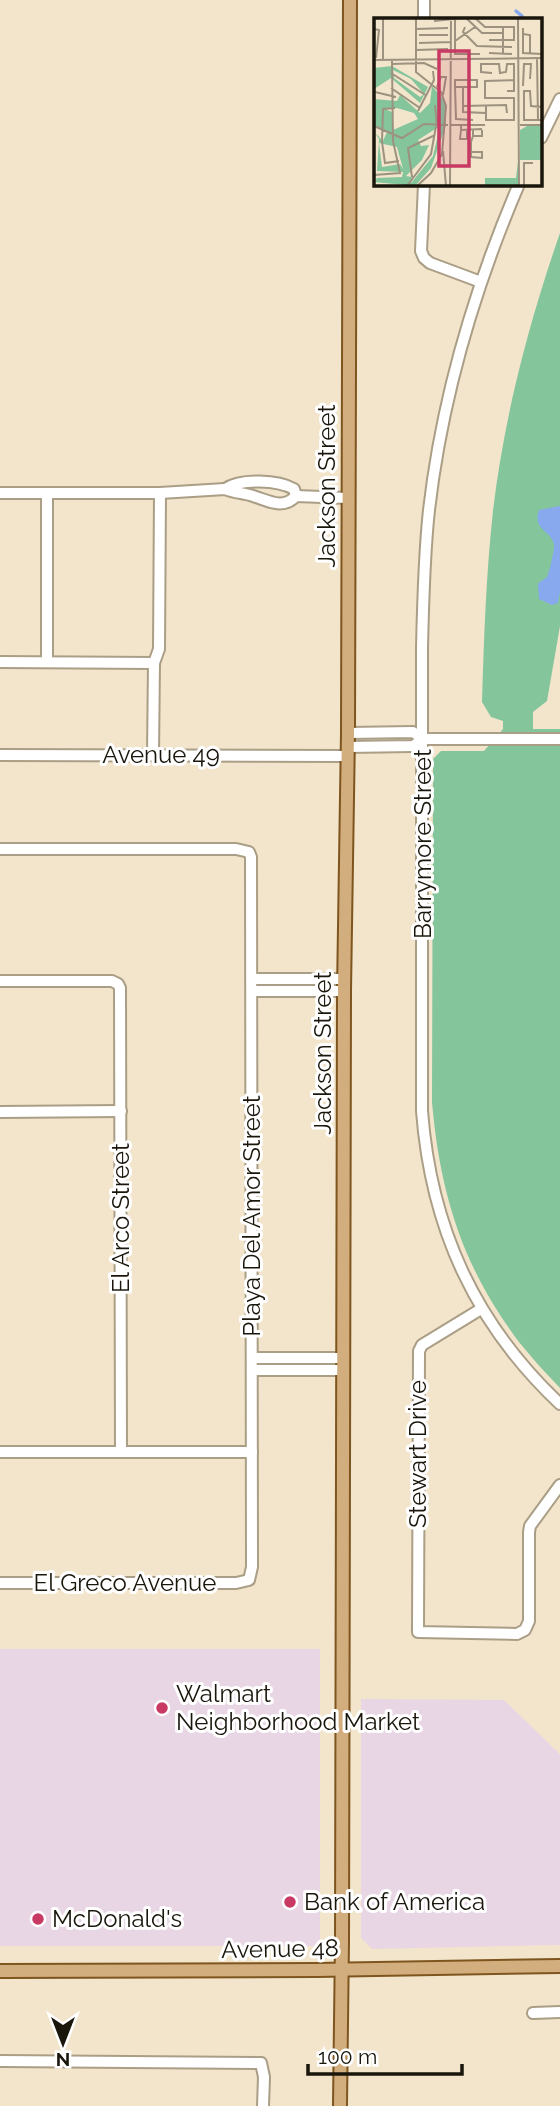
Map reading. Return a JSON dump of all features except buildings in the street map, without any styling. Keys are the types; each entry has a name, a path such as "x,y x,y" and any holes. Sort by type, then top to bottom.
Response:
{"main road":[{"name":"Jackson Street","path":"340,2106 350,0"},
{"name":"Avenue 48","path":"0,1971 560,1966"}],"street":[{"path":"424,0 424,18"},
{"path":"542,136 560,99"},
{"path":"424,186 421,251 424,258 430,263 481,282"},
{"name":"Barrymore Street","path":"518,186 481,282 453,383 429,510 424,582 422,1094 428,1162 442,1221 459,1264 481,1309 520,1364 560,1404"},
{"path":"225,489 234,483 265,482 287,485 294,489 296,496"},
{"path":"264,500 265,482"},
{"path":"0,493 160,493 225,489 277,504 290,503 296,496"},
{"path":"47,493 47,662"},
{"path":"153,755 154,663 159,649 160,493"},
{"path":"296,496 348,498"},
{"path":"0,662 154,663"},
{"path":"390,732 390,746"},
{"path":"348,733 413,732 423,739 560,739"},
{"name":"Avenue 49","path":"0,755 323,755 390,746 413,746 423,739"},
{"name":"Playa Del Amor Street","path":"0,849 236,849 249,852 252,979 252,1567 249,1580"},
{"path":"252,979 344,985"},
{"name":"El Arco Street","path":"0,981 105,981 118,984 121,996 121,1452"},
{"path":"252,991 344,985"},
{"path":"0,1111 121,1111"},
{"name":"Stewart Drive","path":"481,1309 422,1345 419,1351 418,1632 517,1634 526,1630 529,1621 530,1526 560,1485"},
{"path":"252,1358 343,1364"},
{"path":"252,1370 343,1364"},
{"path":"0,1452 252,1452"},
{"name":"El Greco Avenue","path":"0,1583 236,1583 249,1580"},
{"path":"533,2013 560,2012"},
{"path":"0,2061 261,2063 264,2077 263,2106"}],"shaded area":[{"path":"0,1649 320,1649 320,1946 0,1946"},
{"path":"361,1699 504,1700 560,1754 560,1945 372,1949 361,1938"}],"green space":[{"path":"560,233 560,626 547,701 533,712 533,729 560,729 560,1388 502,1318 473,1267 445,1188 432,1102 433,759 441,751 484,751 503,729 503,721 491,717 482,702 493,511 519,370"}],"water":[{"path":"560,506 560,592 558,603 552,605 539,599 538,584 548,575 554,544 540,526 538,517 539,510"}],"waterway":[{"path":"516,11 522,16 521,18"}],"place":[{"name":"Walmart Neighborhood Market","path":"162,1708"},
{"name":"Bank of America","path":"290,1902"},
{"name":"McDonald's","path":"38,1919"}]}
